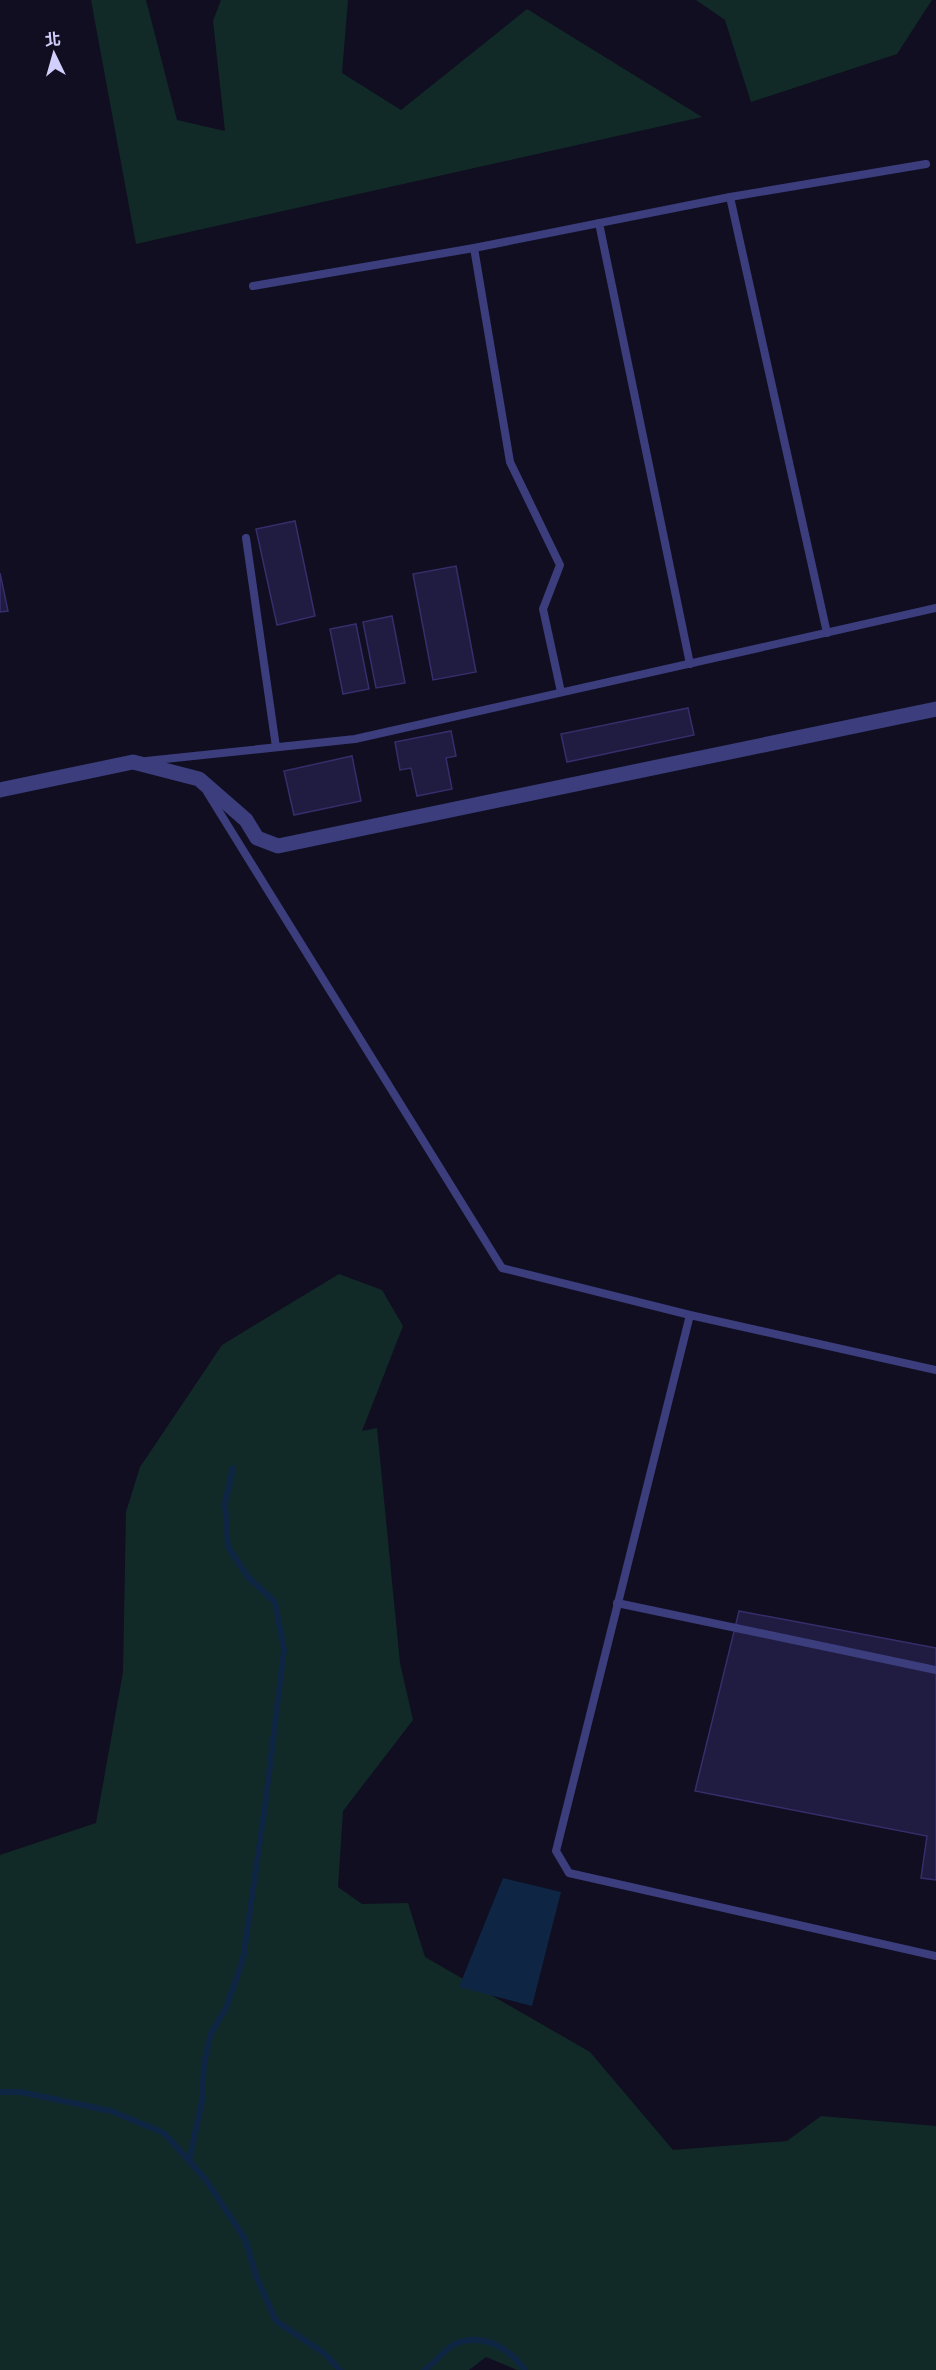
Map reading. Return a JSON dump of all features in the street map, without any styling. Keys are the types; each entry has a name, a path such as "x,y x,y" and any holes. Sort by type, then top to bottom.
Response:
{"street":[{"path":"0,790 133,762 199,779 246,820 257,838 278,846 936,709"}],"lane":[{"path":"253,286 474,248 730,196 926,164"},
{"path":"730,196 827,633"},
{"path":"599,223 690,664"},
{"path":"474,248 510,462 560,565 543,609 561,693"},
{"path":"246,538 276,747"},
{"path":"133,762 355,739 936,608"},
{"path":"199,779 502,1268 690,1315 936,1370"},
{"path":"690,1315 556,1851 569,1873 936,1956"},
{"path":"617,1603 936,1671"}],"green space":[{"path":"91,0 146,0 177,120 225,131 213,21 221,0 348,0 342,73 401,110 527,9 702,117 136,244"},
{"path":"696,0 932,0 897,54 751,102 725,20"},
{"path":"339,1274 382,1290 403,1326 362,1431 377,1428 400,1663 413,1720 343,1811 338,1887 362,1904 408,1903 425,1957 590,2052 673,2150 787,2141 821,2116 936,2126 936,2370 517,2370 486,2357 469,2370 0,2370 0,1855 96,1823 123,1672 126,1512 140,1467 222,1345"}],"water":[{"path":"503,1878 561,1892 532,2006 459,1987"}],"building":[{"path":"295,521 315,616 277,625 256,529"},
{"path":"456,566 476,672 433,680 413,574"},
{"path":"0,573 8,611 0,612"},
{"path":"392,616 405,683 376,688 363,622"},
{"path":"356,624 369,689 343,694 330,629"},
{"path":"688,708 694,735 567,762 561,734"},
{"path":"451,731 456,756 446,758 452,789 417,796 411,768 400,770 395,742"},
{"path":"352,756 361,801 294,815 284,771"},
{"path":"739,1611 936,1648 936,1880 921,1878 927,1836 695,1791"}],"waterway":[{"path":"189,2161 202,2101 204,2063 211,2033 226,2008 243,1959 284,1650 275,1602 248,1577 228,1547 225,1503 233,1468"},
{"path":"0,2092 21,2092 111,2111 164,2133 206,2180 245,2239 256,2276 276,2321 324,2353 340,2370"},
{"path":"425,2370 453,2345 468,2340 496,2344 511,2355 525,2370"}]}
